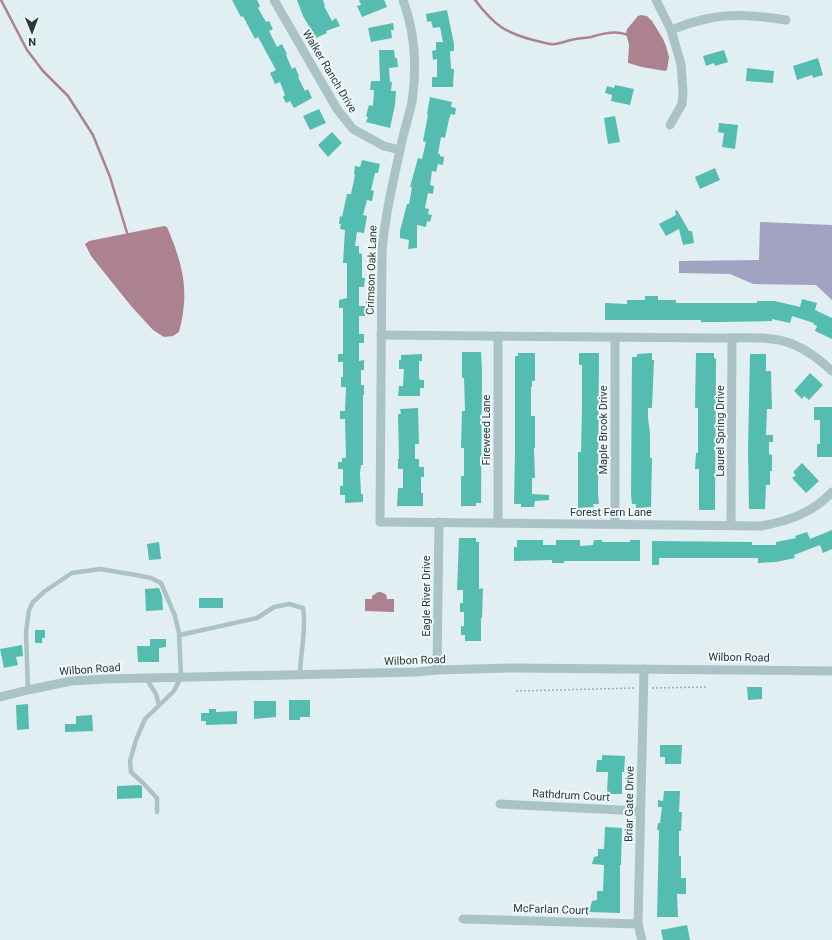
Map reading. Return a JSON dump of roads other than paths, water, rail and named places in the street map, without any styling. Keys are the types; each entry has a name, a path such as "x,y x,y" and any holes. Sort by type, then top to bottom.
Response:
{"street":[{"name":"Walker Ranch Drive","path":"274,0 337,109 352,130 384,146 400,150"},
{"name":"Crimson Oak Lane","path":"380,522 382,252 384,224 411,103 415,67 411,31 402,0"},
{"path":"656,0 678,50 681,64 683,93 682,104 670,125"},
{"path":"670,30 720,16 748,15 786,20"},
{"path":"381,335 761,337 779,339 796,344 817,357 832,371"},
{"name":"Fireweed Lane","path":"498,336 498,523"},
{"name":"Maple Brook Drive","path":"615,337 615,524"},
{"name":"Laurel Spring Drive","path":"731,525 732,338"},
{"name":"Forest Fern Lane","path":"380,522 761,526 795,518 809,511 823,501 832,492"},
{"name":"Eagle River Drive","path":"437,670 439,522"},
{"name":"Wilbon Road","path":"0,697 71,681 146,678 416,672 512,668 832,671"},
{"name":"Briar Gate Drive","path":"642,940 638,924 644,669"},
{"name":"Rathdrum Court","path":"500,804 640,811"},
{"name":"McFarlan Court","path":"463,919 638,924"}],"lane":[{"path":"28,690 26,632 28,610 45,591 72,573 100,569 151,578 161,583 176,616 180,635 181,677 174,691 144,719 130,761 131,772 157,798 157,812"},
{"path":"180,635 257,618 274,607 289,604 303,608 305,620 300,655 300,675"},
{"path":"146,678 156,694 159,705"}],"waterway":[{"path":"1,0 27,50 43,71 68,96 93,135 110,177 128,236"},
{"path":"475,0 489,16 502,27 517,35 546,43 555,44 573,39 610,33 620,33 630,36"}]}
